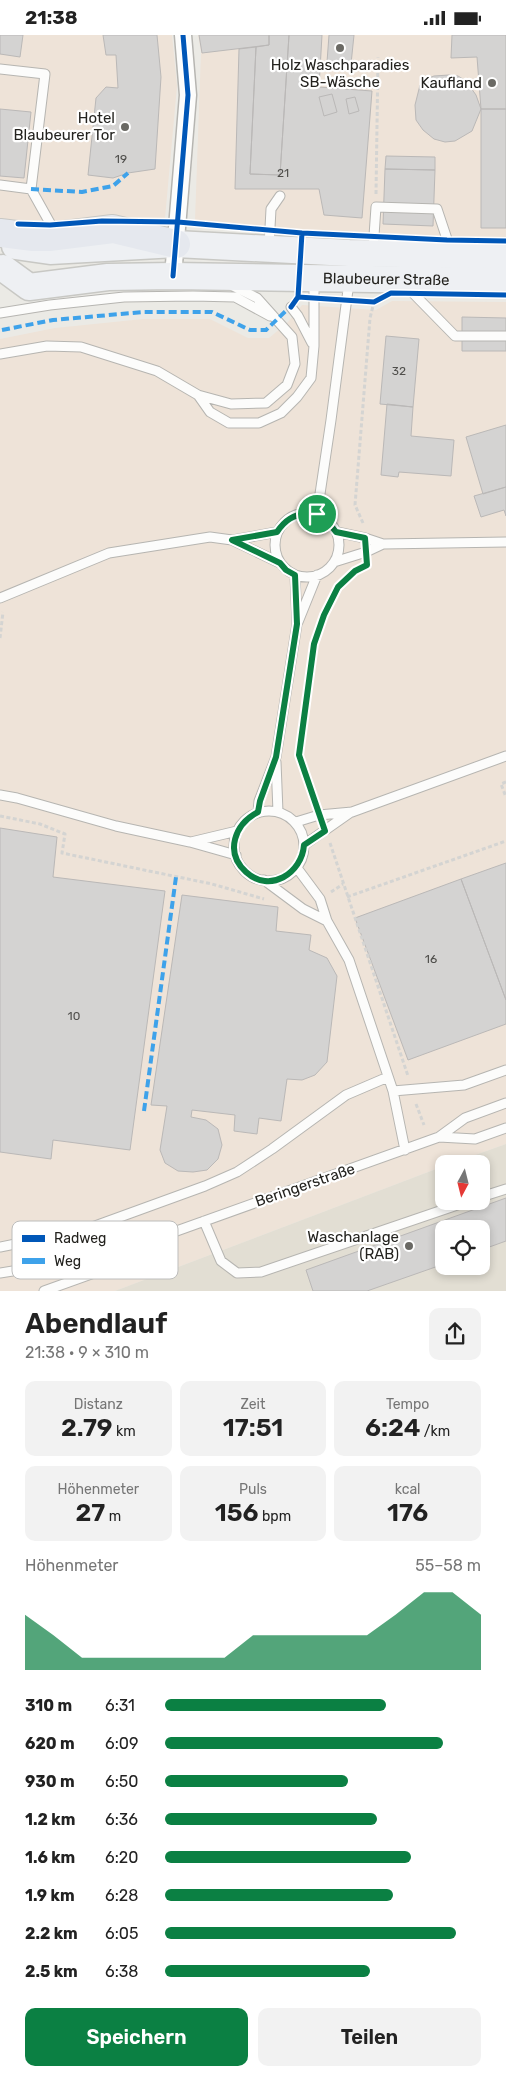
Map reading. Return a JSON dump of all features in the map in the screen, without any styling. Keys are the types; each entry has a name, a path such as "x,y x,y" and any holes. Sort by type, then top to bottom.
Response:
{"highway":[{"path":"0,233 33,237 54,243 114,229 174,262"}],"main road":[{"path":"1,260 54,243"},
{"name":"Blaubeurer Straße","path":"174,262 215,277 450,248 506,256"},
{"name":"Blaubeurer Straße","path":"1,260 29,287 108,277 174,262 269,249 315,265"},
{"name":"Blaubeurer Straße","path":"357,259 406,287 506,281"}],"street":[{"path":"174,262 188,95 183,35"}],"lane":[{"path":"0,69 45,74 31,189 50,225 54,243"},
{"path":"0,185 31,189"},
{"path":"269,249 271,209 280,196"},
{"path":"317,514 357,259 376,207 437,209 450,248"},
{"path":"198,395 210,412 229,423 259,423 281,413 298,397 311,378 314,346 315,265"},
{"path":"0,354 47,346 81,347 119,357 157,371 198,395 230,404 266,403 287,385 295,364 292,337 257,298 215,277"},
{"path":"406,287 455,336 506,336"},
{"path":"0,313 50,305 124,297 236,297 277,320"},
{"path":"291,307 314,346"},
{"path":"298,514 317,514 325,518 336,532 339,542 338,553 334,562 327,570 317,575 306,577 295,575 286,570 280,563 275,547 277,532 289,518 298,514"},
{"path":"232,540 277,532"},
{"path":"336,532 383,544 506,543"},
{"path":"3,597 109,553 210,537 232,540 280,563"},
{"path":"334,562 366,552 383,544"},
{"path":"258,812 260,801 276,757 297,624 295,575"},
{"path":"297,624 317,575"},
{"path":"296,823 320,815 352,811 506,756"},
{"path":"276,757 278,811"},
{"path":"0,795 236,855"},
{"path":"264,880 276,880 287,876 296,868 304,853 300,829 288,815 278,811 258,812 242,823 237,831 234,847 236,855 246,872 264,880 303,909 327,921"},
{"path":"304,845 352,811"},
{"path":"190,842 237,831"},
{"path":"296,868 320,899 327,921 348,960 393,1091 404,1150"},
{"path":"393,1091 464,1085 506,1070"},
{"path":"109,1221 204,1187 237,1172 346,1095 388,1077"},
{"name":"Beringerstraße","path":"178,1230 439,1137 465,1118 506,1103"},
{"name":"Beringerstraße","path":"439,1137 475,1139 506,1128"},
{"path":"490,1194 506,1189"},
{"path":"204,1221 221,1261 236,1273 261,1272 443,1210"},
{"name":"Beringerstraße","path":"44,1291 77,1279"}],"path":[{"path":"376,207 378,57"},
{"path":"365,538 366,528 354,505 370,318 374,302"},
{"path":"320,815 299,755 314,644 324,615 338,587 355,571 367,565 366,552"},
{"path":"0,639 3,597"},
{"path":"506,782 502,784 506,797"},
{"path":"0,816 40,824 65,834 62,853 212,884 273,902"},
{"path":"325,831 424,1125"},
{"path":"347,897 506,841"}],"shaded area":[{"path":"0,35 172,35 177,86 165,218 56,221 0,219"},
{"path":"198,35 506,35 506,238 302,230 195,220 201,52"},
{"path":"392,301 506,302 506,1144 475,1155 435,1155 435,1169 178,1267 178,1221 12,1221 12,1279 147,1279 115,1291 0,1291 0,339 55,328 143,319 210,319 248,338 269,338 288,322 302,305 376,310"},
{"path":"506,1144 506,1291 115,1291 147,1279 178,1279 178,1267 435,1169 435,1210 490,1210 490,1155 475,1155"}],"building":[{"path":"0,35 23,35 20,57 0,54"},
{"name":"Hotel Blaubeurer Tor","path":"103,35 157,35 161,77 155,169 128,173 113,178 88,175 96,98 106,87 118,88 116,55 106,55"},
{"path":"199,35 269,35 269,45 202,53"},
{"path":"269,35 289,35 280,175 250,174 256,47 269,45"},
{"path":"289,35 322,35 319,87 372,91 362,218 324,215 319,189 235,189 239,49 256,47 250,174 280,175"},
{"name":"Holz Waschparadies SB-Wäsche","path":"329,35 354,35 351,64 327,62"},
{"name":"Kaufland","path":"452,35 506,35 506,109 481,109 477,57 451,58"},
{"path":"434,76 458,76 466,81 476,95 481,109 472,131 455,141 445,142 434,139 423,130 416,120 415,105 420,85 426,79"},
{"path":"332,94 337,112 324,116 319,97"},
{"path":"355,97 359,111 349,114 346,99"},
{"path":"0,109 31,112 24,178 0,176"},
{"path":"481,109 506,109 506,228 481,228"},
{"path":"386,156 435,157 435,170 385,169"},
{"path":"385,169 435,170 433,226 383,224"},
{"path":"462,317 506,318 506,351 462,351"},
{"path":"386,336 419,339 413,407 380,404"},
{"path":"387,404 413,407 411,436 454,440 451,476 399,472 398,477 381,475"},
{"path":"506,425 506,487 483,494 466,437"},
{"path":"506,487 506,516 504,510 481,517 474,496"},
{"path":"0,828 57,837 53,877 165,891 130,1150 53,1140 51,1159 0,1152"},
{"path":"506,863 506,1000 461,879"},
{"path":"461,879 506,1000 506,1024 408,1060 355,918"},
{"path":"182,895 278,907 276,931 311,935 309,950 327,958 337,976 327,1062 315,1075 302,1080 287,1079 281,1121 259,1118 257,1134 234,1131 235,1115 192,1110 191,1117 206,1120 218,1129 222,1145 218,1159 207,1170 193,1172 178,1171 165,1163 160,1150 167,1106 151,1105"},
{"name":"Waschanlage (RAB)","path":"506,1198 506,1241 490,1247 490,1220 445,1220 473,1210 490,1210 490,1204"},
{"name":"Waschanlage (RAB)","path":"435,1224 435,1267 367,1291 313,1291 306,1270"}],"marked path":[{"path":"31,189 82,192 113,186 128,173"},
{"path":"2,330 53,320 143,312 212,312 250,330 266,330 293,304"},
{"path":"144,1111 176,877"}],"cycle path":[{"path":"173,276 188,95 183,35"},
{"path":"18,224 50,225 102,221 178,222 302,233 506,241"},
{"path":"298,297 302,233"},
{"path":"291,307 298,297 374,302 391,293 506,295"}],"place":[{"name":"Holz Waschparadies SB-Wäsche","path":"340,48"},
{"name":"Kaufland","path":"492,83"},
{"name":"Hotel Blaubeurer Tor","path":"125,127"},
{"name":"Waschanlage (RAB)","path":"409,1246"}],"route":[{"path":"298,514 317,514 325,518 336,532 365,538 367,565 355,571 338,587 324,615 314,644 299,755 325,831 304,845 301,861 287,876 276,880 264,880 246,872 240,864 234,847 237,831 242,823 258,812 260,801 276,757 297,624 295,575 286,570 280,563 262,553 232,540 277,532 289,518 298,514"}]}
